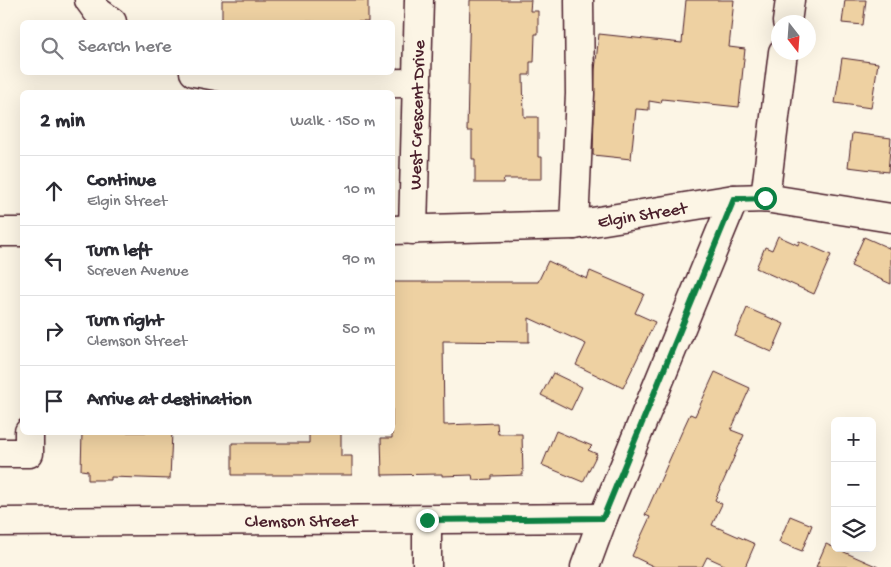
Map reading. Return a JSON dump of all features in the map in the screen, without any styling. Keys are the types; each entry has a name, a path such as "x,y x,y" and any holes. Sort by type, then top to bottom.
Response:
{"street":[{"path":"90,0 98,11 109,20"},
{"name":"West Crescent Drive","path":"403,230 417,83 420,0"},
{"path":"574,225 580,94 580,0"},
{"path":"788,15 790,0"},
{"path":"765,198 783,60"},
{"path":"210,75 260,84 417,83"},
{"name":"Elgin Street","path":"403,230 574,225 734,199 765,198 891,218"},
{"path":"586,567 603,518 734,199"},
{"path":"0,232 20,232"},
{"path":"0,452 29,452 29,435"},
{"name":"Clemson Street","path":"0,522 603,518"},
{"path":"427,520 427,567"}],"building":[{"path":"222,0 368,0 368,20 222,19"},
{"path":"470,0 531,0 530,11 538,11 538,34 535,34 534,62 530,62 530,75 523,75 524,117 538,117 538,157 542,157 542,179 504,179 503,183 475,183 475,159 472,159 472,131 467,131"},
{"path":"686,0 734,0 729,47 745,49 739,107 662,99 661,103 649,101 649,110 636,109 631,159 593,155 595,70 599,34 682,43"},
{"path":"845,0 866,0 863,25 842,23"},
{"path":"842,58 878,63 871,108 835,103"},
{"path":"852,133 891,138 888,172 848,167"},
{"path":"778,236 798,245 799,241 831,255 814,294 756,268 765,247 772,250"},
{"path":"864,237 891,249 891,284 851,266"},
{"path":"548,261 587,279 590,271 644,294 635,313 655,322 623,388 576,365 586,344 529,318 529,342 443,341 444,425 497,423 498,434 522,434 523,475 492,476 492,479 473,480 472,475 382,475 381,438 392,438 392,435 395,435 395,282 538,282"},
{"path":"747,308 784,324 772,352 735,336"},
{"path":"715,372 750,388 731,430 744,435 715,500 722,504 712,525 755,544 745,567 729,567 707,557 702,567 655,567 632,556 650,517 645,515 684,427 690,414 695,416"},
{"path":"553,373 582,387 571,410 541,395"},
{"path":"556,431 592,446 588,450 597,454 583,482 542,465"},
{"path":"82,435 172,435 170,479 111,477 111,480 88,480 88,471 81,470"},
{"path":"309,435 341,435 341,456 352,456 352,475 232,475 232,443 309,443"},
{"path":"790,516 812,525 802,551 779,542"},
{"path":"826,544 831,546 831,552 844,552 878,567 816,567"}],"route":[{"path":"427,520 603,518 734,199 765,198"}]}
